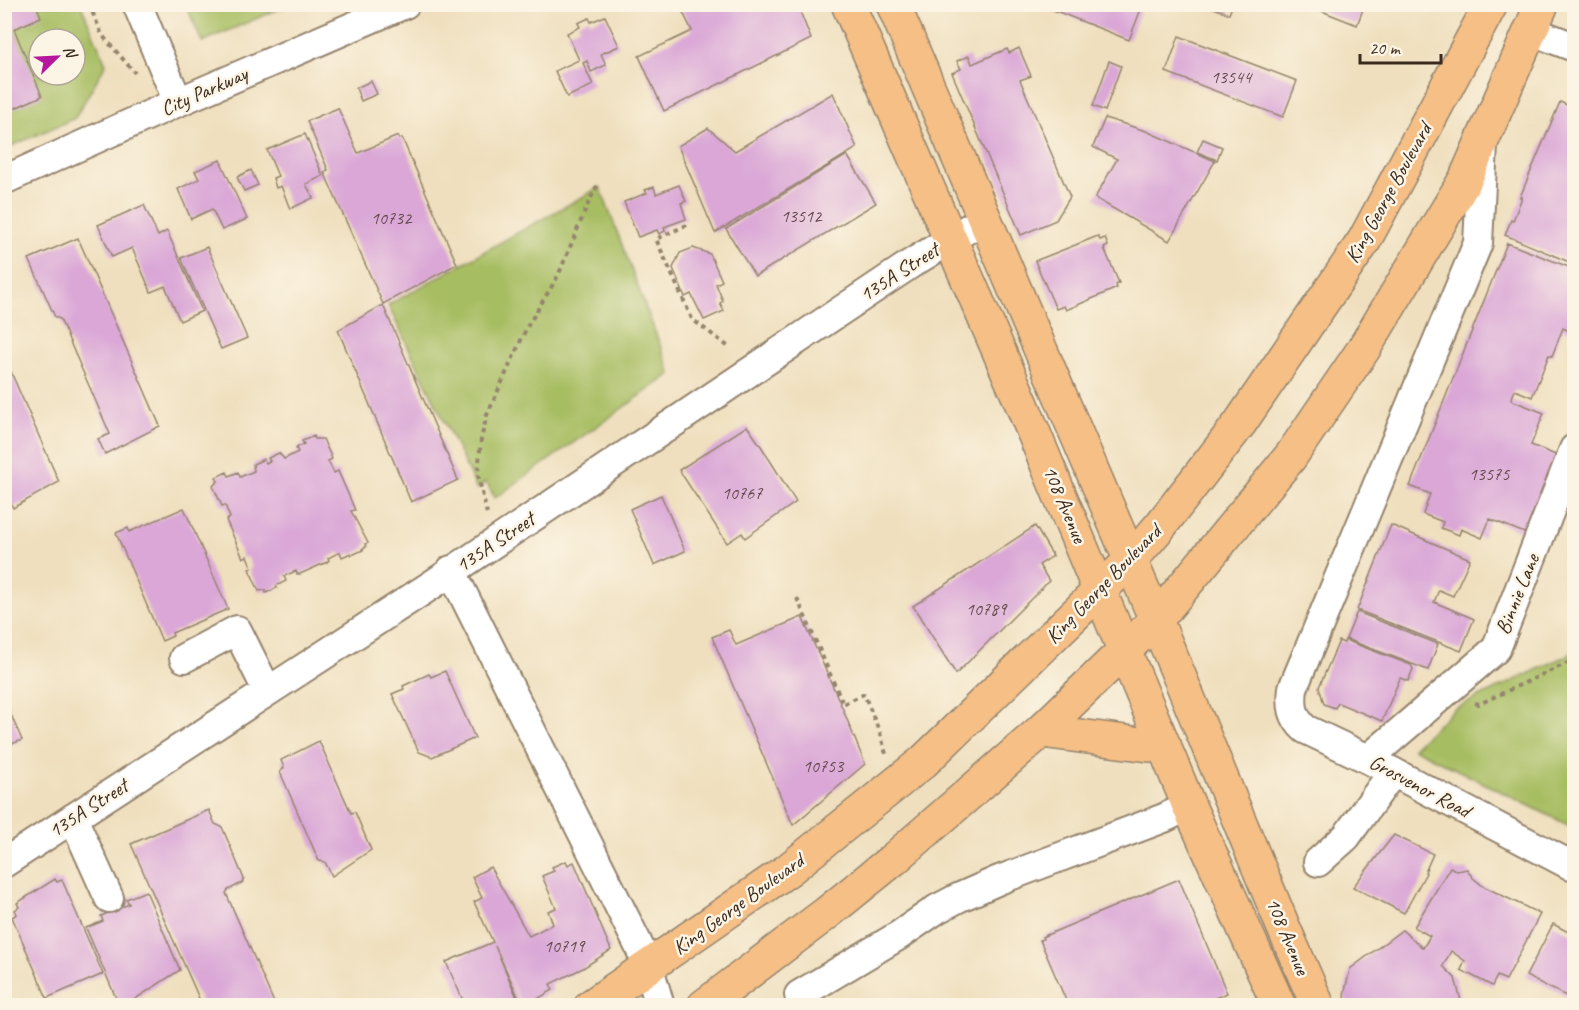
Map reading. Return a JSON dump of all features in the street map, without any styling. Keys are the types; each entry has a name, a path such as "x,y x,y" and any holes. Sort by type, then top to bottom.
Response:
{"main road":[{"name":"108 Avenue","path":"848,4 1022,402 1189,806 1279,1005"},
{"name":"108 Avenue","path":"893,4 1318,1005"},
{"name":"King George Boulevard","path":"591,1005 649,968 788,870 923,762 1130,561 1161,525 1240,423 1364,241 1491,4"},
{"path":"704,1005 878,872 1041,731 1156,620 1291,456 1364,350 1465,180 1537,18"},
{"path":"1041,731 1165,747"}],"street":[{"path":"137,4 178,102"},
{"name":"City Parkway","path":"4,180 405,4"},
{"path":"1537,18 1575,47"},
{"name":"Grosvenor Road","path":"1484,138 1478,243 1293,688 1293,712 1297,722 1305,729 1368,759 1575,867"},
{"name":"135A Street","path":"4,863 451,570 912,263 984,219"},
{"name":"Binnie Lane","path":"1368,759 1496,648 1575,449"},
{"path":"451,570 649,968 660,1005"},
{"path":"184,658 237,630 267,690"},
{"path":"1318,862 1346,837 1393,772"},
{"path":"799,995 958,898 999,880 1164,818 1189,806"},
{"path":"73,818 109,898"}],"path":[{"path":"90,4 102,35 136,75 137,80"},
{"path":"487,514 478,476 481,439 487,415 527,327 558,276 598,184"},
{"path":"687,225 656,239 692,320 730,348"},
{"path":"797,598 843,704 864,694 881,735 886,755"},
{"path":"1438,698 1479,704 1575,660"}],"green space":[{"path":"5,5 81,5 106,64 75,118 5,149"},
{"path":"186,5 288,5 202,42"},
{"path":"600,187 671,374 495,498 486,482 477,489 388,305"},
{"path":"1574,652 1574,828 1413,748 1454,709"}],"building":[{"path":"4,4 36,4 41,17 14,29 27,60 27,87 38,87 42,96 4,113"},
{"path":"679,4 797,4 811,39 664,111 639,56 692,31"},
{"path":"1038,4 1143,4 1129,40"},
{"path":"1204,4 1233,4 1229,14"},
{"path":"1304,4 1365,4 1357,25"},
{"path":"605,16 619,46 601,54 606,65 591,72 587,61 583,63 593,85 567,97 555,71 579,60 567,33 580,27 578,23 589,18 591,22"},
{"path":"1179,36 1297,81 1283,117 1166,72"},
{"path":"1019,48 1031,76 1020,80 1070,197 1056,220 1021,235 952,73 961,69 957,61 969,56 972,64 1007,49 1009,53"},
{"path":"1109,61 1121,66 1105,111 1093,106"},
{"path":"371,81 377,94 361,101 356,88"},
{"path":"833,93 857,148 715,233 678,146 708,128 735,151"},
{"path":"1560,102 1574,108 1574,264 1505,235 1511,220 1513,221 1522,197 1520,197"},
{"path":"338,108 358,153 398,136 399,139 402,138 457,264 383,304 324,172 328,170 307,121"},
{"path":"1105,118 1146,131 1215,161 1169,241 1095,198 1117,159 1093,147"},
{"path":"305,134 323,176 306,184 313,198 290,209 281,186 276,188 273,178 278,176 267,150"},
{"path":"1203,139 1222,147 1217,160 1197,152"},
{"path":"847,155 876,203 755,276 726,229"},
{"path":"220,160 247,219 222,230 212,209 191,219 178,189 199,179 195,171"},
{"path":"251,170 258,185 244,191 237,177"},
{"path":"679,185 686,201 681,203 686,219 664,227 665,231 659,234 657,230 638,237 624,202 647,193 645,190 654,187 656,194"},
{"path":"144,205 158,236 167,231 202,311 180,321 165,286 151,292 132,248 112,257 98,225"},
{"path":"1098,236 1100,240 1105,238 1108,246 1104,248 1119,283 1116,285 1117,288 1066,310 1064,306 1056,309 1035,261"},
{"path":"78,238 160,426 105,454 98,439 110,434 60,319 55,317 29,259"},
{"path":"1507,243 1574,269 1574,324 1571,332 1563,328 1532,397 1515,390 1511,400 1544,413 1531,445 1568,460 1537,538 1490,519 1482,538 1461,529 1459,535 1441,528 1443,522 1423,514 1430,494 1410,486"},
{"path":"207,247 247,338 221,349 181,258"},
{"path":"693,248 710,254 722,281 716,284 723,301 720,303 724,311 704,320 691,294 685,297 673,268 680,253"},
{"path":"383,305 458,480 411,502 338,330"},
{"path":"4,356 59,482 13,508 4,488"},
{"path":"747,426 796,502 745,538 742,533 727,543 679,470"},
{"path":"314,436 315,439 323,439 332,459 328,461 334,473 338,471 355,510 351,511 368,543 365,544 366,547 363,550 352,555 351,553 342,557 340,552 328,558 327,562 300,574 296,571 284,576 286,581 266,593 265,590 259,591 249,569 252,568 247,556 243,558 226,520 230,518 225,505 222,506 213,486 218,481 216,477 227,472 229,476 238,472 240,477 254,471 253,464 264,459 266,463 270,461 268,458 279,453 284,459 298,452 296,448 304,444 302,441"},
{"path":"661,495 685,551 654,565 630,509"},
{"path":"184,508 228,609 172,633 173,636 162,641 116,533 128,528 129,532"},
{"path":"1391,525 1470,559 1453,596 1439,590 1434,602 1474,619 1461,651 1357,610"},
{"path":"1035,526 1053,556 1039,565 1049,581 956,674 913,606"},
{"path":"1357,612 1438,644 1428,670 1346,639"},
{"path":"802,617 865,764 793,825 712,637 729,630 736,645"},
{"path":"1345,640 1411,665 1413,669 1408,681 1400,678 1382,721 1338,703 1335,708 1324,704 1319,687 1339,641 1344,643"},
{"path":"445,671 475,738 432,757 419,752 392,694 404,689 403,686 429,674 431,677"},
{"path":"4,699 22,740 4,747"},
{"path":"319,741 351,813 355,812 371,850 332,876 325,862 319,861 280,772 284,768 281,760"},
{"path":"209,810 215,824 222,827 244,879 242,883 226,893 275,1005 202,1005 131,844"},
{"path":"1394,835 1433,854 1426,873 1404,913 1353,887"},
{"path":"566,861 568,865 574,862 611,950 583,968 550,984 553,990 527,1005 522,1005 495,946 520,1005 465,1005 446,962 493,942 474,902 482,898 472,877 490,867 529,936 553,924 548,911 556,908 542,876 554,871 552,867"},
{"path":"1450,867 1457,871 1467,869 1472,877 1483,886 1540,914 1506,980 1497,976 1492,986 1461,970 1465,961 1451,951 1443,966 1455,978 1462,1005 1348,1005 1344,995 1350,969 1402,930 1423,948 1430,936 1414,927"},
{"path":"55,879 57,882 62,880 103,974 47,998 12,917 17,914 15,910 19,907 17,903"},
{"path":"1179,879 1227,993 1198,1005 1068,1005 1040,940 1043,939 1042,937"},
{"path":"146,891 180,970 126,1005 119,1005 86,928 103,921 101,916 129,904 126,899"},
{"path":"1553,924 1574,935 1574,1000 1526,976"},
{"path":"4,986 13,1005 4,1005"}]}
